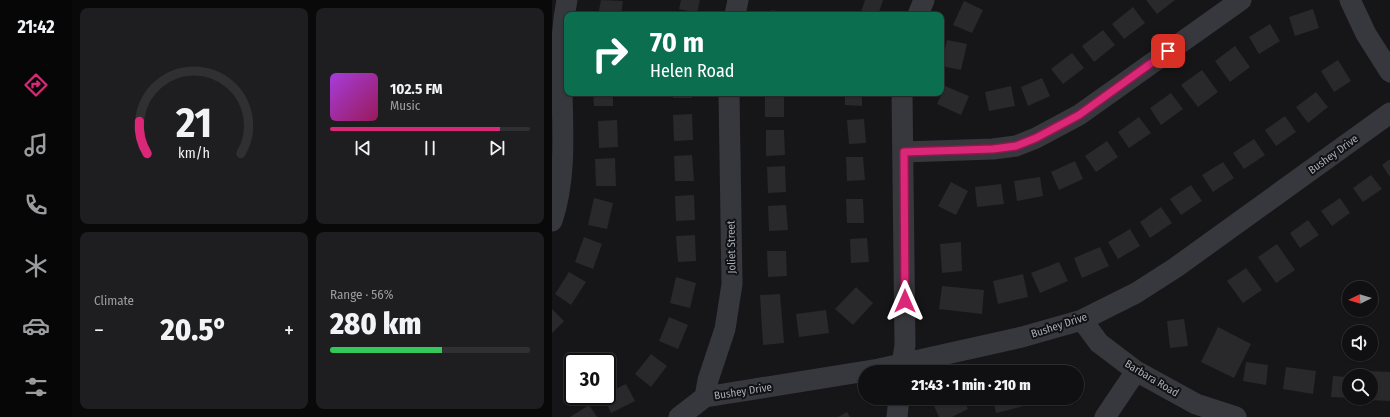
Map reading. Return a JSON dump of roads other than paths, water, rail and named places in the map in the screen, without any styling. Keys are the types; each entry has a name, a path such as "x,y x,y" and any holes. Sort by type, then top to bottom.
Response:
{"street":[{"path":"736,12 738,0"},
{"path":"919,12 924,0"},
{"path":"904,152 993,149 1016,146 1036,138 1079,115 1231,5 1241,0"},
{"path":"1350,0 1366,34 1390,72"},
{"path":"552,221 558,203 561,162 559,61 561,9"},
{"name":"Joliet Street","path":"705,397 708,380 725,329 732,284 729,96"},
{"path":"902,96 904,152 905,345 902,365"},
{"name":"Bushey Drive","path":"913,365 1082,320 1136,293 1175,268 1390,113"},
{"name":"Barbara Road","path":"1082,320 1099,343 1136,371 1196,404 1236,417"},
{"path":"1105,417 1136,371"},
{"name":"Bushey Drive","path":"679,417 705,397 858,372"},
{"path":"897,417 898,405"}]}
